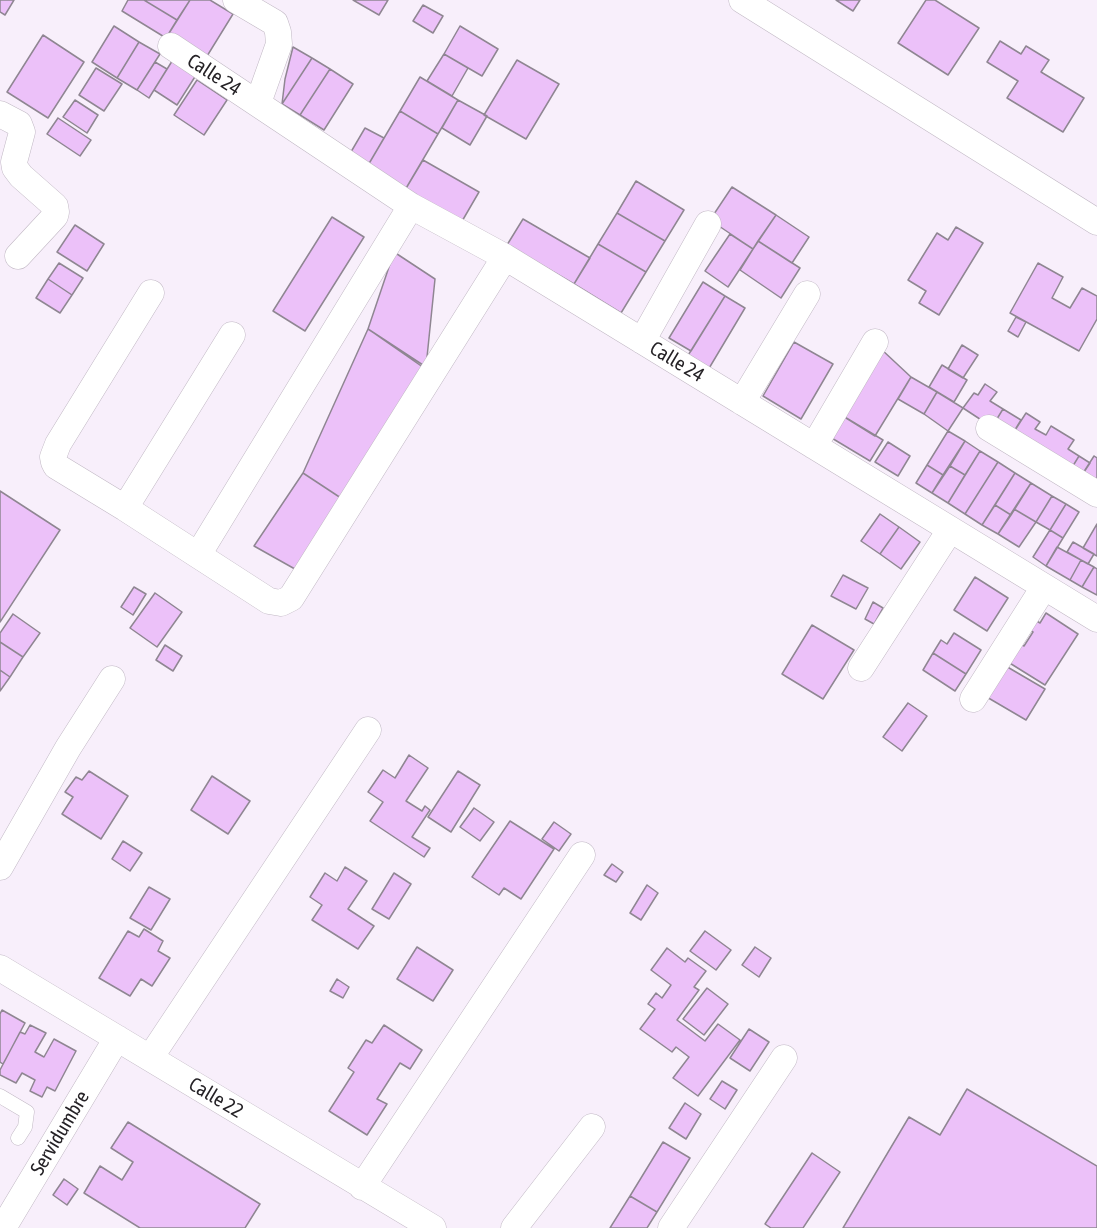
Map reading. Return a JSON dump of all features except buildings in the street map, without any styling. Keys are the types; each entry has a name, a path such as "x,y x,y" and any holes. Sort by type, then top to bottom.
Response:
{"street":[{"name":"Calle 24","path":"236,0 274,23 278,32 279,44 258,103"},
{"path":"742,0 1097,222"},
{"name":"Calle 24","path":"171,46 411,206 505,257 1097,620"},
{"path":"0,114 19,124 22,132 14,162 15,168 55,206 56,212 55,216 18,256"},
{"path":"198,555 411,206"},
{"path":"642,341 708,224"},
{"path":"151,293 58,444 53,457 56,466 269,601 281,603 291,598 505,257"},
{"path":"742,402 807,294"},
{"path":"125,508 232,335"},
{"path":"814,446 875,342"},
{"path":"989,428 1097,494"},
{"path":"861,668 950,530"},
{"path":"973,699 1044,587"},
{"path":"0,867 68,748 112,679"},
{"path":"150,1058 368,730"},
{"path":"362,1187 582,855"},
{"name":"Calle 22","path":"0,968 433,1228"},
{"name":"Servidumbre","path":"3,1228 117,1038"},
{"path":"671,1228 784,1058"},
{"path":"514,1228 592,1127"}],"lane":[{"path":"0,1096 27,1112 25,1127 18,1138"}]}
